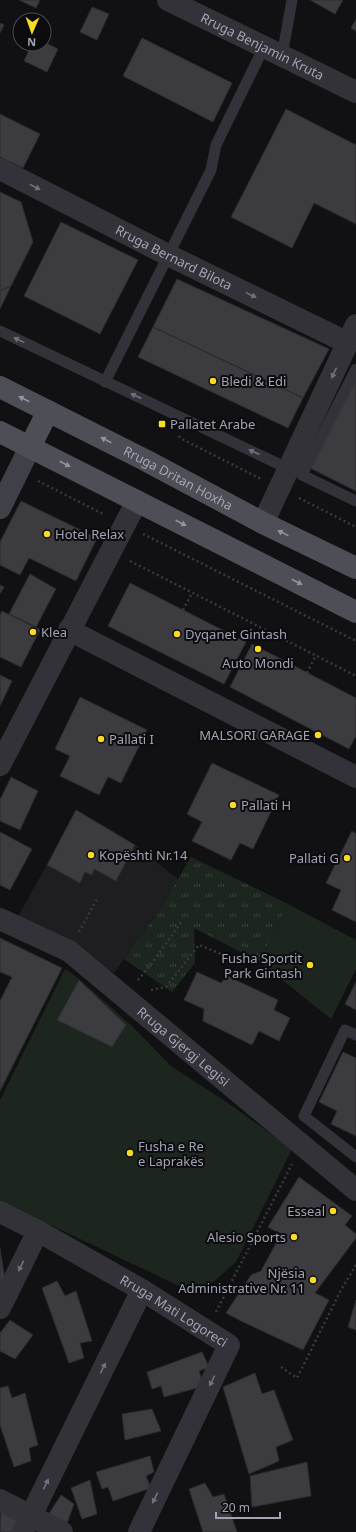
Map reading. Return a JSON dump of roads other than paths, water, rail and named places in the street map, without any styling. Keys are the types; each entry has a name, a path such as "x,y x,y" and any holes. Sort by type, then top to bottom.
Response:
{"main road":[{"name":"Rruga Dritan Hoxha","path":"0,387 145,460 263,523 356,568"},
{"path":"0,508 48,411"},
{"path":"0,432 356,612"}],"street":[{"name":"Rruga Benjamin Kruta","path":"168,0 356,92"},
{"name":"Rruga Bernard Bilota","path":"0,169 168,255 352,334 263,523"},
{"path":"0,765 137,501"},
{"path":"69,630 356,777"},
{"name":"Rruga Gjergj Legisi","path":"0,919 68,951 356,1190"},
{"name":"Rruga Mati Logoreci","path":"0,1212 38,1231 142,1290 229,1346 139,1532"},
{"path":"0,1308 38,1231"},
{"path":"27,1524 142,1290"},
{"path":"0,1500 27,1524 62,1532"}],"lane":[{"path":"105,382 211,170 216,145 273,51 292,0"},
{"path":"0,332 289,469"},
{"path":"356,369 302,475 356,502"},
{"path":"356,1035 345,1030 304,1116 356,1157"}],"place":[{"name":"Bledi & Edi","path":"213,381"},
{"name":"Pallatet Arabe","path":"162,424"},
{"name":"Hotel Relax","path":"47,534"},
{"name":"Klea","path":"33,632"},
{"name":"Dyqanet Gintash","path":"177,634"},
{"name":"Auto Mondi","path":"258,649"},
{"name":"MALSORI GARAGE","path":"318,735"},
{"name":"Pallati I","path":"101,739"},
{"name":"Pallati H","path":"233,805"},
{"name":"Kopështi Nr.14","path":"91,855"},
{"name":"Pallati G","path":"347,858"},
{"name":"Fusha Sportit Park Gintash","path":"310,965"},
{"name":"Fusha e Re e Laprakës","path":"130,1153"},
{"name":"Esseal","path":"333,1211"},
{"name":"Alesio Sports","path":"294,1237"},
{"name":"Njësia Administrative Nr. 11","path":"313,1280"}]}
